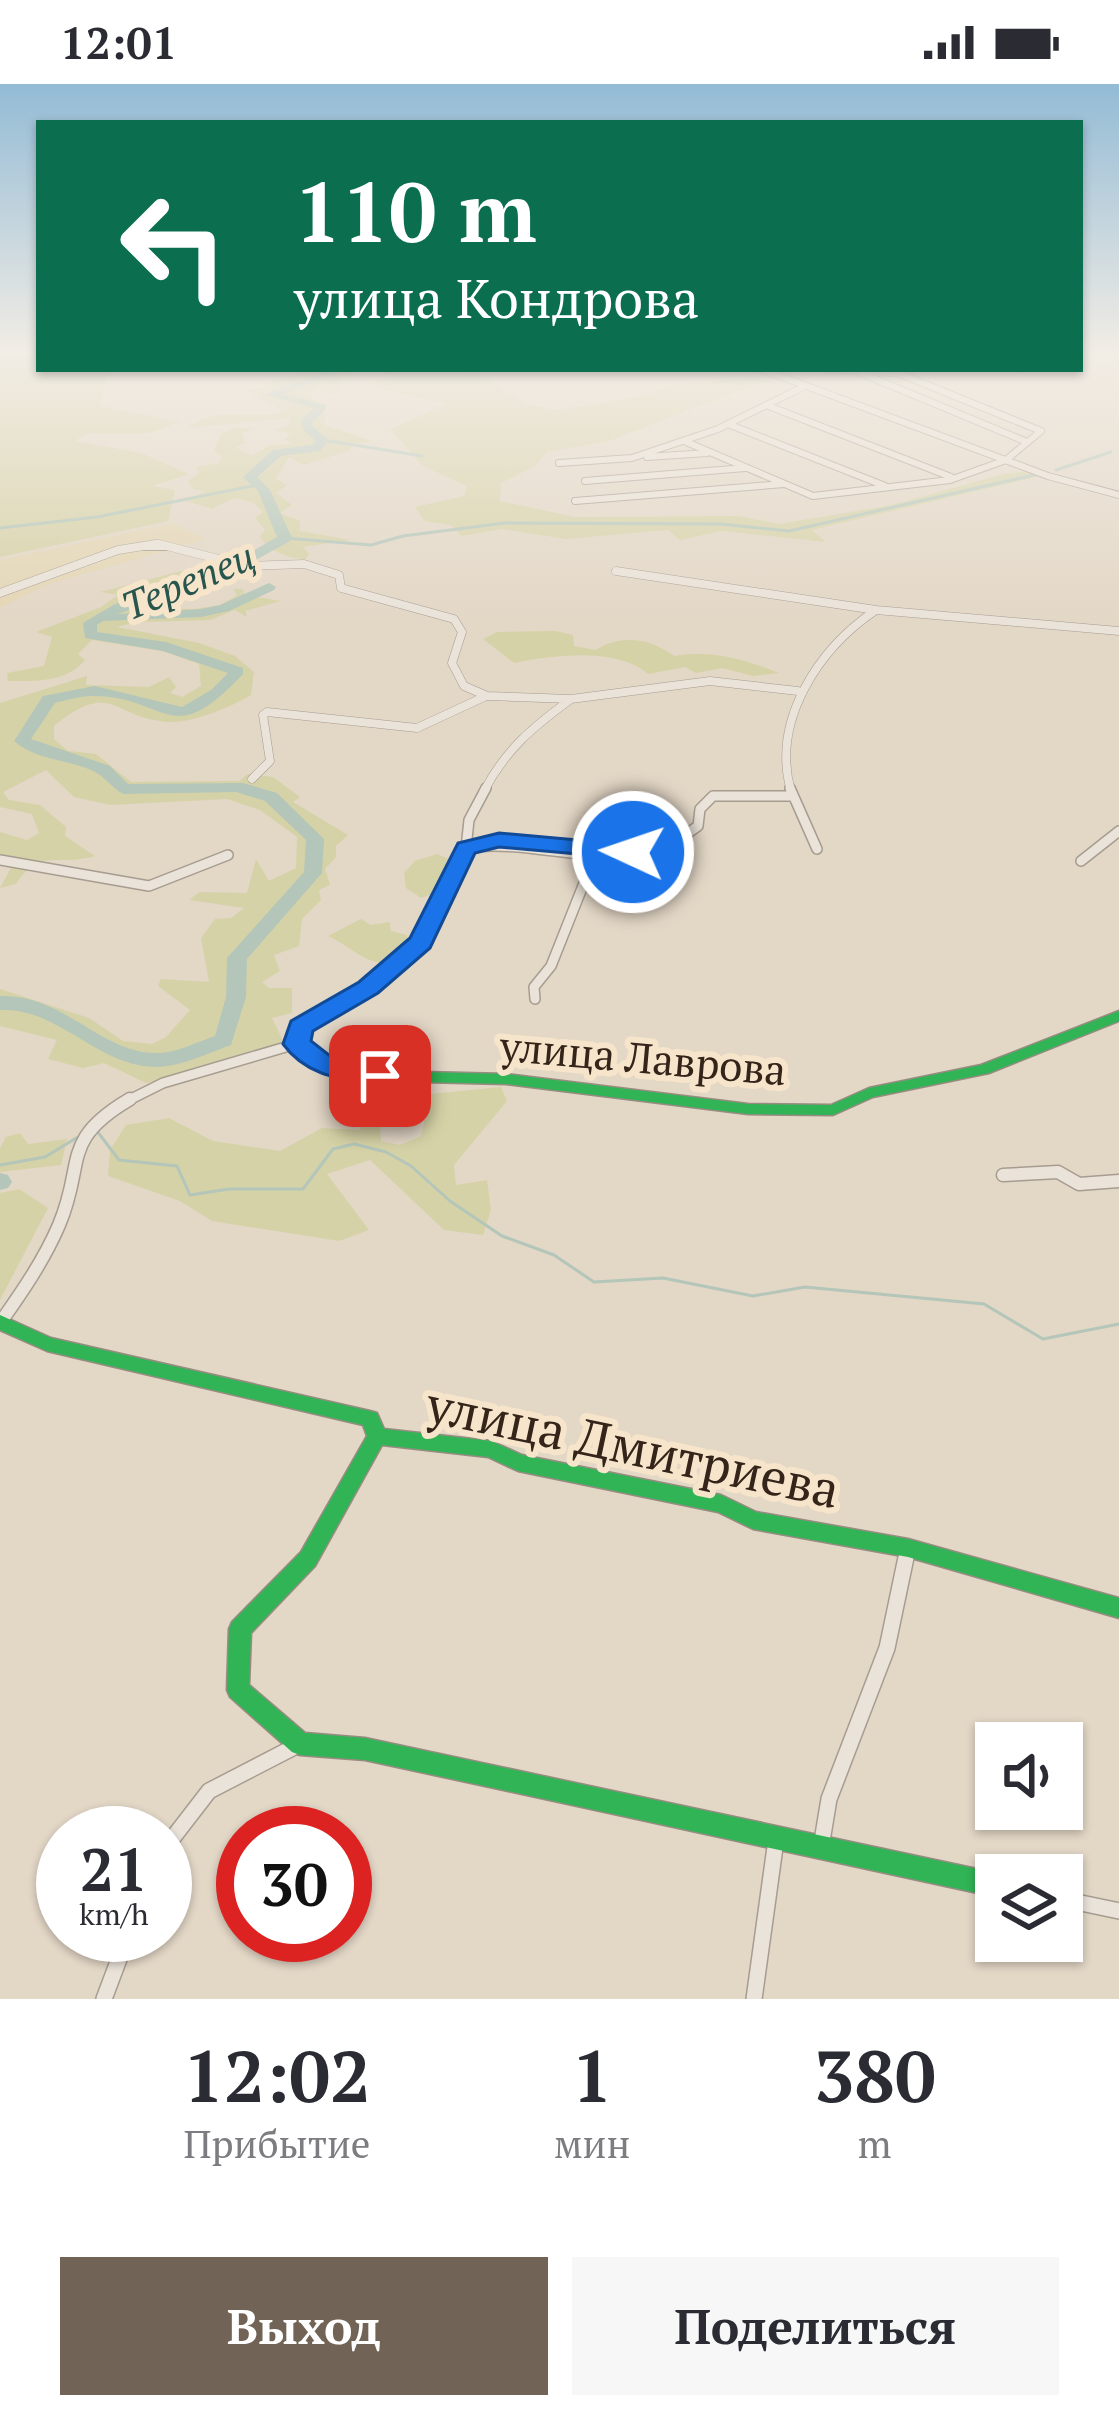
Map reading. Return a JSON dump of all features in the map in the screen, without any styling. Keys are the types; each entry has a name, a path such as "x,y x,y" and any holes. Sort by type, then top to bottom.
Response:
{"street":[{"path":"632,458 677,443"},
{"path":"689,443 813,496 954,478 1006,460 1025,443"},
{"path":"776,443 888,488"},
{"path":"865,443 954,478"},
{"path":"961,443 1119,495"},
{"path":"559,463 710,453"},
{"path":"585,481 748,468"},
{"path":"575,501 787,484"},
{"path":"0,593 118,550 158,544 241,565 325,566 339,574 341,588 454,619 462,632 452,663 464,686 487,696"},
{"path":"616,572 876,610 1119,631"},
{"path":"817,849 792,796 786,754 789,708 798,691 876,610"},
{"path":"253,779 270,761 263,715 267,712 417,728 440,719 456,702 487,696 572,699 710,682 798,691"},
{"path":"296,1044 300,1027 368,988 421,942 466,848 469,820 500,761 522,735 572,699"},
{"path":"466,848 499,840 605,853 661,851 698,826 700,809 713,796 792,796"},
{"path":"1081,861 1119,831"},
{"path":"535,999 535,987 551,966 592,863 605,853"},
{"path":"0,860 149,886 228,855"},
{"name":"улица Лаврова","path":"296,1044 326,1067 380,1076 506,1079 748,1109 833,1110 869,1093 984,1069 1119,1016"},
{"name":"улица Дмитриева","path":"296,1044 267,1058 149,1088 88,1130 70,1160 70,1192 34,1274 0,1323 47,1344 370,1418 377,1436 491,1449 518,1462 721,1504 753,1520 908,1548 1119,1608"},
{"path":"1003,1175 1058,1172 1078,1184 1119,1181"},
{"path":"300,1744 238,1690 240,1629 308,1559 377,1436"},
{"path":"821,1846 830,1799 887,1648 908,1548"},
{"path":"192,1812 208,1790 300,1744 365,1749 975,1880"},
{"path":"754,1999 777,1837"},
{"path":"1083,1903 1119,1911"},
{"path":"104,1999 118,1962"}],"shaded area":[{"path":"0,443 88,443 141,453 189,474 152,486 175,490 168,521 0,557"},
{"path":"217,443 244,443 236,447 251,456 271,445 358,443 349,451 303,465 289,457 276,479 287,485 276,493 292,505 280,513 300,521 300,531 351,540 303,547 309,554 306,559 294,558 263,542 260,536 265,530 255,518 263,512 252,502 234,498 212,509 186,501 205,491 193,489 188,481 198,474 196,467 219,463 222,457 214,451"},
{"path":"403,443 596,443 547,452 535,466 501,483 500,501 575,517 739,516 779,524 892,505 1003,474 1027,471 1040,476 812,530 826,542 721,531 680,540 668,530 566,539 502,529 461,536 451,525 424,521 415,507 464,496 467,486 423,466"},
{"path":"173,523 207,539 46,585 0,608 0,560"},
{"path":"220,561 241,569 243,577 233,582 234,569 214,572 141,600 137,608 220,605 237,595 233,589 281,601 245,611 247,617 235,610 210,620 117,627 199,643 235,656 254,672 251,695 179,722 150,719 112,705 89,705 54,726 54,739 68,751 96,754 131,782 239,781 248,774 273,777 300,797 293,802 348,835 336,846 336,857 325,869 330,885 319,890 321,900 302,919 299,946 274,955 280,971 262,982 269,988 292,988 292,1013 272,1018 284,1043 253,1057 146,1083 104,1063 83,1068 48,1059 57,1040 0,1026 0,989 89,1018 123,1041 152,1044 166,1037 190,1010 158,986 161,979 209,982 201,938 215,919 231,918 244,908 189,900 200,892 247,893 256,859 269,881 296,868 297,837 260,810 227,799 110,805 74,797 46,770 3,792 9,800 40,805 66,827 65,836 95,856 42,862 16,884 0,888 13,864 0,860 0,832 27,840 39,833 32,814 0,807 0,703 87,676 86,685 149,687 169,677 176,687 170,693 182,697 201,686 199,664 162,651 92,640 78,654 85,660 59,677 8,681 7,673 44,666 52,637 36,632 101,607 118,595 100,592"},
{"path":"497,632 573,635 574,646 595,650 636,640 674,656 728,657 779,673 753,676 722,668 696,673 685,667 648,674 619,660 584,655 514,663 483,639"},
{"path":"437,854 452,860 434,893 421,898 406,888 404,873 415,861"},
{"path":"361,919 371,925 390,922 391,931 407,935 408,950 377,962 328,936"},
{"path":"389,1084 394,1094 380,1125 381,1141 400,1145 421,1136 431,1094 501,1087 507,1101 454,1165 456,1185 487,1180 491,1210 483,1235 444,1230 370,1160 327,1174 369,1230 339,1241 212,1221 180,1201 108,1176 110,1150 126,1125 169,1118 213,1141 280,1151 322,1128 360,1130 373,1088"},
{"path":"20,1133 28,1144 67,1139 61,1165 0,1172 0,1148 6,1137"},
{"path":"19,1189 48,1208 0,1300 0,1193"}],"waterway":[{"name":"Терепец","path":"0,1003 39,1008 117,1052 138,1058 168,1059 224,1040 236,997 237,958 313,873 315,839 271,797 237,787 123,789 104,769 22,741 49,699 95,691 183,712 217,694 238,671 166,647 90,635 90,623 134,602 218,577 285,538 268,498 249,477 277,453 316,448 320,443"},
{"path":"344,443 422,456"},
{"path":"1056,470 1111,452"},
{"path":"285,538 371,545 403,536 505,523 721,524 789,531 1034,475"},
{"path":"0,528 97,517 262,484"},
{"name":"Терепец","path":"109,619 201,613 269,587"},
{"path":"97,1131 119,1160 177,1166 190,1195 229,1189 303,1189 333,1149 354,1144 386,1152 502,1236 554,1255 594,1282 663,1278 753,1296 805,1287 984,1304 1043,1339 1119,1324"},
{"path":"0,1165 45,1157 78,1137"}],"traffic: fast":[{"path":"296,1044 326,1067 380,1076 506,1079 748,1109 833,1110 869,1093 984,1069 1119,1016"},
{"path":"0,1322 47,1344 370,1419 377,1436 491,1449 518,1463 721,1504 753,1520 908,1548 1119,1608"},
{"path":"377,1436 308,1559 240,1629 238,1690 300,1744 365,1749 975,1880"}],"route":[{"path":"380,1076 326,1067 296,1044 300,1027 368,988 421,942 466,848 499,840 633,852"}]}
